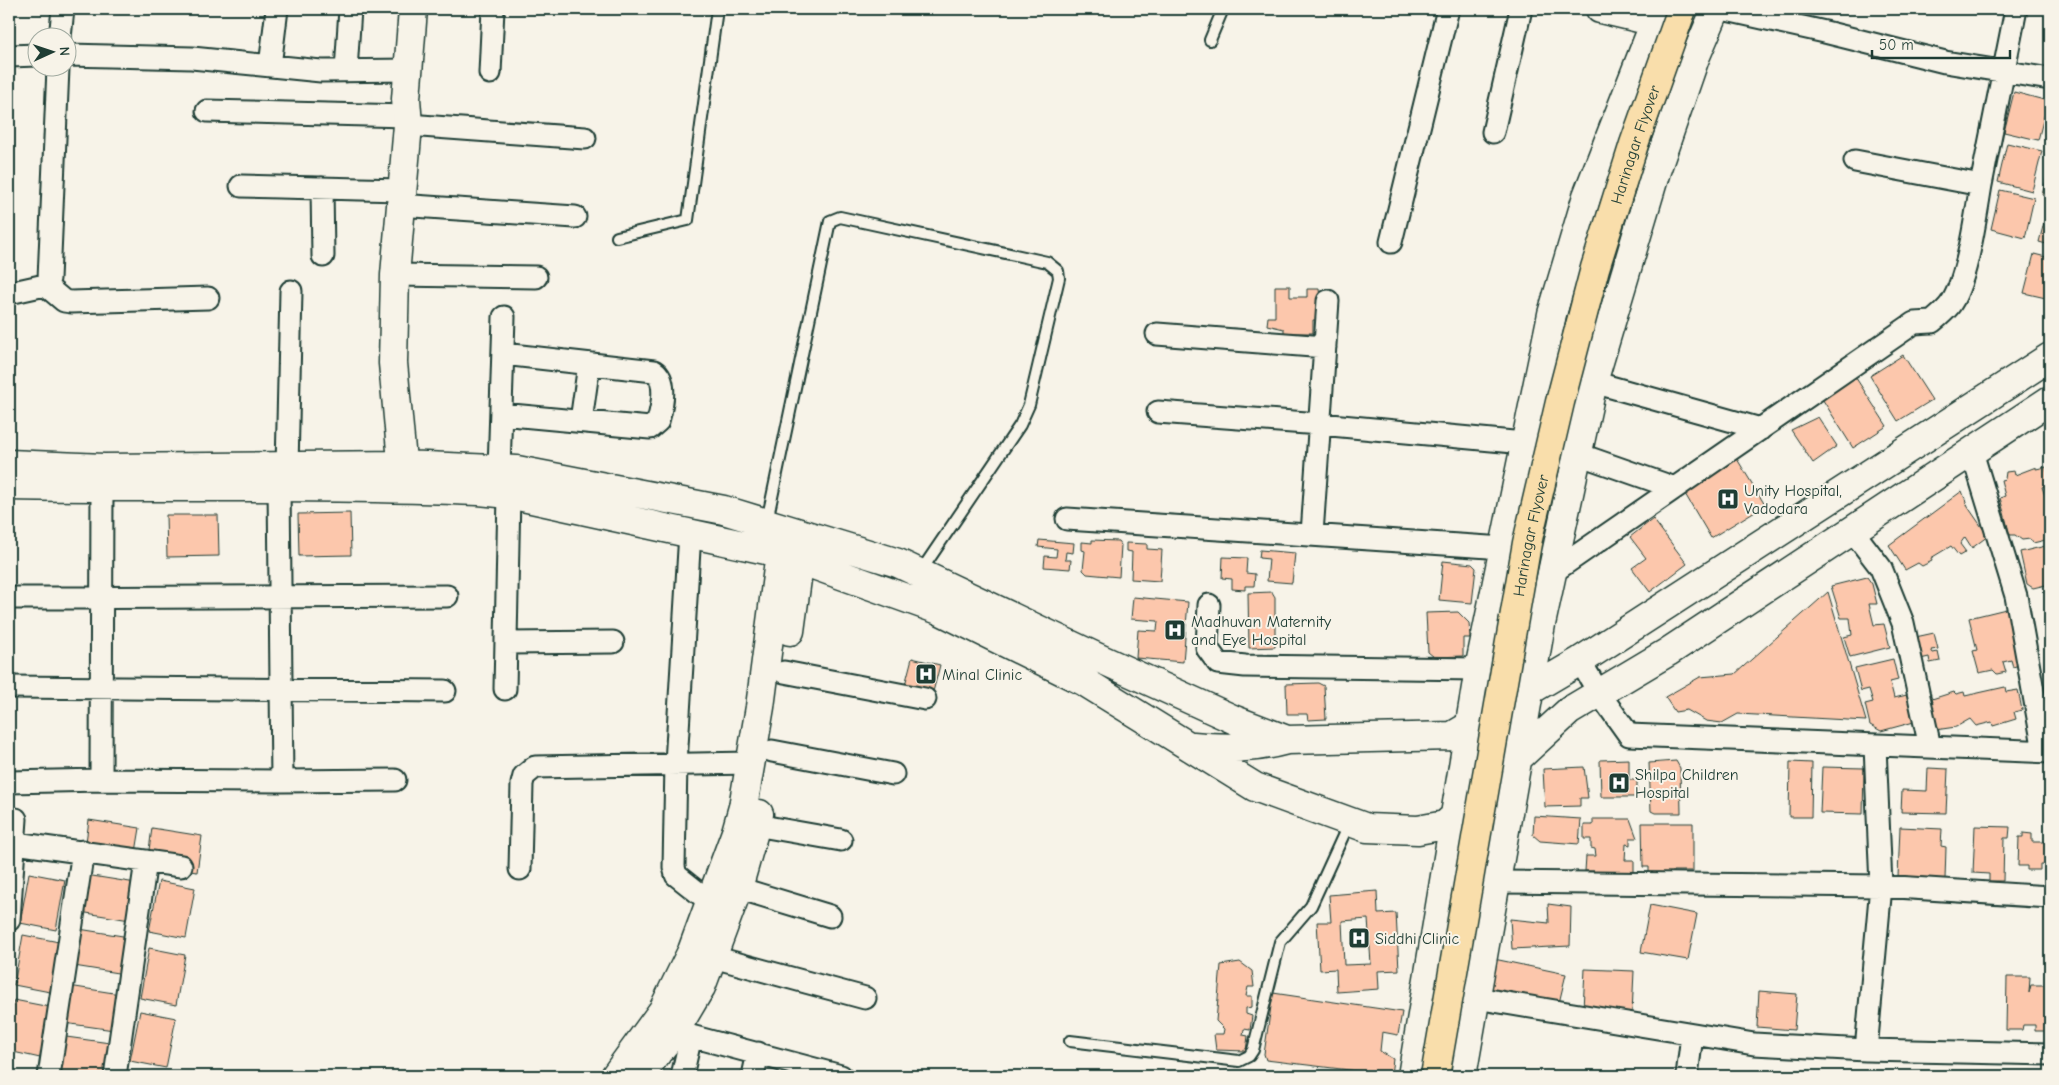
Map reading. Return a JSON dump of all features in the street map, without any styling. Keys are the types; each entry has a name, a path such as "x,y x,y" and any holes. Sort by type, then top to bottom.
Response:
{"main road":[{"name":"Harinagar Flyover","path":"1435,1076 1527,543 1595,268 1634,144 1682,9"}],"street":[{"path":"61,28 63,9"},
{"path":"270,66 277,9"},
{"path":"346,71 350,9"},
{"path":"404,477 393,363 395,275 408,120 408,70 412,9"},
{"path":"490,73 493,9"},
{"path":"1391,242 1448,9"},
{"path":"1493,132 1521,9"},
{"path":"1600,9 1663,13 1713,20 2050,79"},
{"path":"1553,572 1914,322 1932,322 1950,304 1960,284 1971,243 2002,71 2016,9"},
{"path":"1412,1076 1479,669 1552,314 1587,196 1663,13"},
{"path":"1462,1076 1529,691 1593,382 1656,171 1713,20"},
{"path":"78,55 192,58 346,71 408,70"},
{"path":"9,56 28,56"},
{"path":"9,294 44,285 49,280 58,78"},
{"path":"207,111 408,120 585,138"},
{"path":"1855,161 1981,185"},
{"path":"241,186 322,188 575,217"},
{"path":"322,188 323,256"},
{"path":"395,275 536,277"},
{"path":"44,285 64,301 71,302 208,298"},
{"path":"282,781 280,597 291,291"},
{"path":"1312,534 1328,301"},
{"path":"504,317 501,414 507,643 505,689"},
{"path":"1157,334 1325,348"},
{"path":"501,414 650,428 658,421 660,415 663,382 660,375 654,371 503,354"},
{"path":"1188,746 1233,749 1262,747 1287,740 1452,736 1580,661 2050,358"},
{"path":"581,421 589,364"},
{"path":"1593,382 1761,428"},
{"path":"504,482 528,471 724,510 939,610 1080,679 1255,787 1367,828 1418,830 1445,825 1569,711 1668,652 2050,400"},
{"path":"1158,412 1320,424 1524,444"},
{"path":"1580,661 1599,693 1629,735 2047,752 2016,596 1972,452"},
{"path":"1578,454 1675,488"},
{"path":"9,464 283,476 404,477 504,482 690,534 787,540 887,559 1235,720 1287,740"},
{"path":"9,486 102,488 283,476"},
{"path":"101,780 102,488"},
{"path":"1067,519 1504,548"},
{"path":"1852,530 1881,568 1903,623 1930,747"},
{"path":"690,534 676,763 675,872 710,902"},
{"path":"682,1076 673,1031 664,1010 692,951 736,832 761,757 784,672 787,540"},
{"path":"639,1076 697,995 738,888 756,825 763,689 787,540"},
{"path":"9,598 447,596"},
{"path":"1209,605 1207,648 1218,663 1245,666 1479,669"},
{"path":"507,643 613,642"},
{"path":"1080,679 1092,655"},
{"path":"784,672 925,699"},
{"path":"9,687 445,690"},
{"path":"1866,1050 1881,886 1875,746"},
{"path":"520,869 522,784 528,770 535,767 676,763 761,757 893,774"},
{"path":"9,782 101,780 395,780"},
{"path":"9,818 16,819 9,920"},
{"path":"756,825 841,840"},
{"path":"15,842 182,866"},
{"path":"49,1076 83,851"},
{"path":"115,1076 146,861"},
{"path":"1496,882 1881,886 2050,897"},
{"path":"738,888 830,916"},
{"path":"713,957 865,998"},
{"path":"1476,998 1754,1044 1866,1050 2050,1054"},
{"path":"673,1031 758,1053 831,1075"},
{"path":"615,1076 673,1031"},
{"path":"1687,1076 1692,1034"},
{"path":"753,1076 758,1053"}],"lane":[{"path":"617,237 688,220 717,9"},
{"path":"1210,40 1223,9"},
{"path":"787,540 830,221 840,217 1047,262 1058,272 1059,278 1029,405 1007,444 919,573"},
{"path":"1070,1041 1239,1061 1250,1056 1254,1050 1280,942 1311,906 1350,822"}],"building":[{"path":"2014,92 2048,101 2038,140 2004,132"},
{"path":"2007,143 2042,151 2032,191 1998,182"},
{"path":"2050,164 2050,197 2042,195"},
{"path":"2000,190 2034,198 2025,238 1991,229"},
{"path":"2050,203 2050,245 2039,242"},
{"path":"2034,254 2050,258 2050,299 2024,293"},
{"path":"1275,286 1290,286 1290,297 1307,297 1307,289 1319,289 1322,320 1313,320 1313,333 1284,333 1284,329 1267,325 1268,317 1275,317"},
{"path":"1903,355 1932,400 1898,421 1870,376"},
{"path":"1854,375 1887,426 1853,448 1821,397"},
{"path":"1818,417 1837,446 1813,463 1791,430"},
{"path":"1734,454 1765,505 1711,538 1681,487"},
{"path":"2036,467 2036,469 2046,467 2050,482 2050,484 2042,487 2050,510 2047,511 2048,518 2050,517 2050,539 2033,543 2030,539 2022,540 2015,535 2010,535 2000,498 2005,496 2001,480 2005,479 2006,472 2014,471 2015,475"},
{"path":"1962,491 1968,507 1988,536 1972,548 1965,537 1960,544 1966,552 1959,556 1951,546 1931,558 1932,561 1922,566 1918,563 1905,570 1889,545"},
{"path":"350,513 351,555 299,556 298,514"},
{"path":"166,515 218,515 219,556 167,557"},
{"path":"1653,519 1687,564 1650,592 1632,568 1646,558 1630,537"},
{"path":"1039,540 1074,543 1073,553 1066,552 1065,560 1071,560 1070,569 1044,567 1045,556 1056,557 1057,549 1038,547"},
{"path":"1092,540 1118,541 1121,545 1119,577 1087,574 1083,570 1085,551 1082,550 1082,542 1092,543"},
{"path":"1126,543 1147,544 1147,549 1162,550 1160,581 1131,579 1132,552 1126,551"},
{"path":"2050,545 2050,584 2033,588 2027,584 2020,552"},
{"path":"1260,550 1295,553 1292,583 1267,581 1269,559 1259,558"},
{"path":"1223,557 1247,558 1246,573 1255,574 1254,586 1245,586 1245,590 1232,589 1232,579 1222,578"},
{"path":"1443,561 1472,564 1476,568 1472,603 1439,600"},
{"path":"1867,577 1872,584 1877,604 1869,604 1874,625 1884,624 1890,647 1850,657 1844,637 1852,635 1850,618 1841,618 1831,586"},
{"path":"1272,592 1275,597 1275,619 1271,620 1271,624 1275,624 1275,647 1249,648 1248,593"},
{"path":"1828,592 1866,721 1738,714 1722,723 1706,721 1687,710 1675,712 1665,697 1700,677 1735,674"},
{"path":"1133,597 1188,602 1183,662 1136,658 1138,630 1157,631 1158,621 1131,619"},
{"path":"2006,609 2012,616 2019,642 2013,644 2019,665 2013,667 2011,660 2003,662 2006,672 1997,674 1993,670 1979,673 1973,651 1977,650 1969,618"},
{"path":"1458,612 1469,623 1470,638 1463,638 1463,656 1434,657 1428,652 1426,613"},
{"path":"1934,633 1938,649 1931,650 1933,653 1938,652 1940,661 1930,663 1929,657 1916,660 1911,638"},
{"path":"912,658 940,665 933,692 905,685"},
{"path":"1893,659 1898,680 1890,682 1894,698 1907,695 1914,722 1881,731 1870,725 1865,704 1873,702 1869,689 1861,691 1855,668"},
{"path":"1318,683 1324,686 1326,719 1308,720 1307,714 1287,714 1286,684"},
{"path":"2005,687 2006,692 2018,690 2022,710 2014,712 2016,719 1993,726 1992,722 1976,726 1970,719 1956,727 1935,730 1922,705 1933,702 1932,699 1954,692 1956,694 1964,692 1965,696"},
{"path":"1629,759 1629,780 1637,780 1637,797 1601,797 1600,760"},
{"path":"1676,761 1680,768 1681,813 1655,813 1651,811 1649,763"},
{"path":"1790,762 1812,763 1811,817 1789,817"},
{"path":"1584,767 1588,798 1580,798 1580,806 1545,807 1543,769"},
{"path":"1822,767 1864,768 1863,814 1820,813"},
{"path":"1928,768 1948,769 1946,813 1901,812 1902,790 1927,791"},
{"path":"1534,816 1581,819 1579,844 1540,841 1533,835"},
{"path":"1593,819 1630,819 1637,838 1630,838 1630,845 1626,844 1625,860 1634,860 1634,876 1594,875 1594,871 1585,871 1586,856 1596,856 1595,849 1591,848 1591,839 1584,839 1584,825 1593,825"},
{"path":"89,820 140,828 134,864 84,857"},
{"path":"1642,823 1693,823 1693,871 1673,871 1673,877 1649,877 1649,867 1643,867"},
{"path":"1975,826 2010,827 2009,838 2004,838 2003,881 1989,881 1989,874 1973,873"},
{"path":"1900,827 1942,829 1941,846 1946,847 1945,879 1929,878 1929,885 1898,877"},
{"path":"152,828 202,836 197,872 147,865"},
{"path":"2023,833 2032,834 2032,842 2050,842 2050,857 2045,857 2045,864 2040,864 2040,870 2027,870 2027,866 2018,866 2019,837 2023,837"},
{"path":"29,873 65,880 56,930 20,923"},
{"path":"86,875 136,883 130,920 80,912"},
{"path":"159,881 195,888 186,938 149,931"},
{"path":"1377,891 1378,914 1396,913 1399,970 1378,971 1379,989 1337,992 1336,969 1320,970 1317,922 1331,922 1329,895","holes":["1368,919 1371,964 1344,965 1342,921"]},
{"path":"1548,904 1571,907 1570,946 1512,949 1510,919 1549,923"},
{"path":"1650,905 1697,914 1688,960 1641,952"},
{"path":"79,929 129,937 124,974 74,966"},
{"path":"23,935 59,942 50,992 14,985"},
{"path":"149,948 185,955 176,1005 140,998"},
{"path":"1494,959 1566,974 1559,1003 1488,993"},
{"path":"1240,962 1252,971 1254,987 1248,987 1246,996 1252,996 1252,1007 1246,1008 1246,1014 1252,1016 1250,1030 1244,1029 1243,1035 1248,1036 1246,1051 1216,1050 1214,1034 1223,1034 1224,1029 1216,1021 1221,965"},
{"path":"1585,969 1634,971 1632,1013 1583,1010"},
{"path":"2007,977 2030,977 2029,993 2031,985 2050,985 2048,1031 2035,1031 2035,1025 2023,1025 2022,1030 2006,1030"},
{"path":"69,986 120,994 114,1030 64,1023"},
{"path":"1759,991 1797,994 1794,1030 1757,1027"},
{"path":"1273,993 1402,1012 1398,1035 1382,1032 1380,1051 1393,1059 1391,1075 1266,1060 1264,1054"},
{"path":"14,1000 50,1007 40,1058 9,1051 9,1026"},
{"path":"140,1011 176,1018 166,1068 130,1061"},
{"path":"59,1036 110,1043 105,1076 80,1076 54,1072"},
{"path":"2031,1072 2050,1074 2050,1076 2031,1076"},
{"path":"1284,1073 1310,1076 1283,1076"}],"place":[{"name":"Unity Hospital, Vadodara","path":"1728,499"},
{"name":"Madhuvan Maternity and Eye Hospital","path":"1175,630"},
{"name":"Minal Clinic","path":"926,674"},
{"name":"Shilpa Children Hospital","path":"1619,783"},
{"name":"Siddhi Clinic","path":"1359,938"}]}
